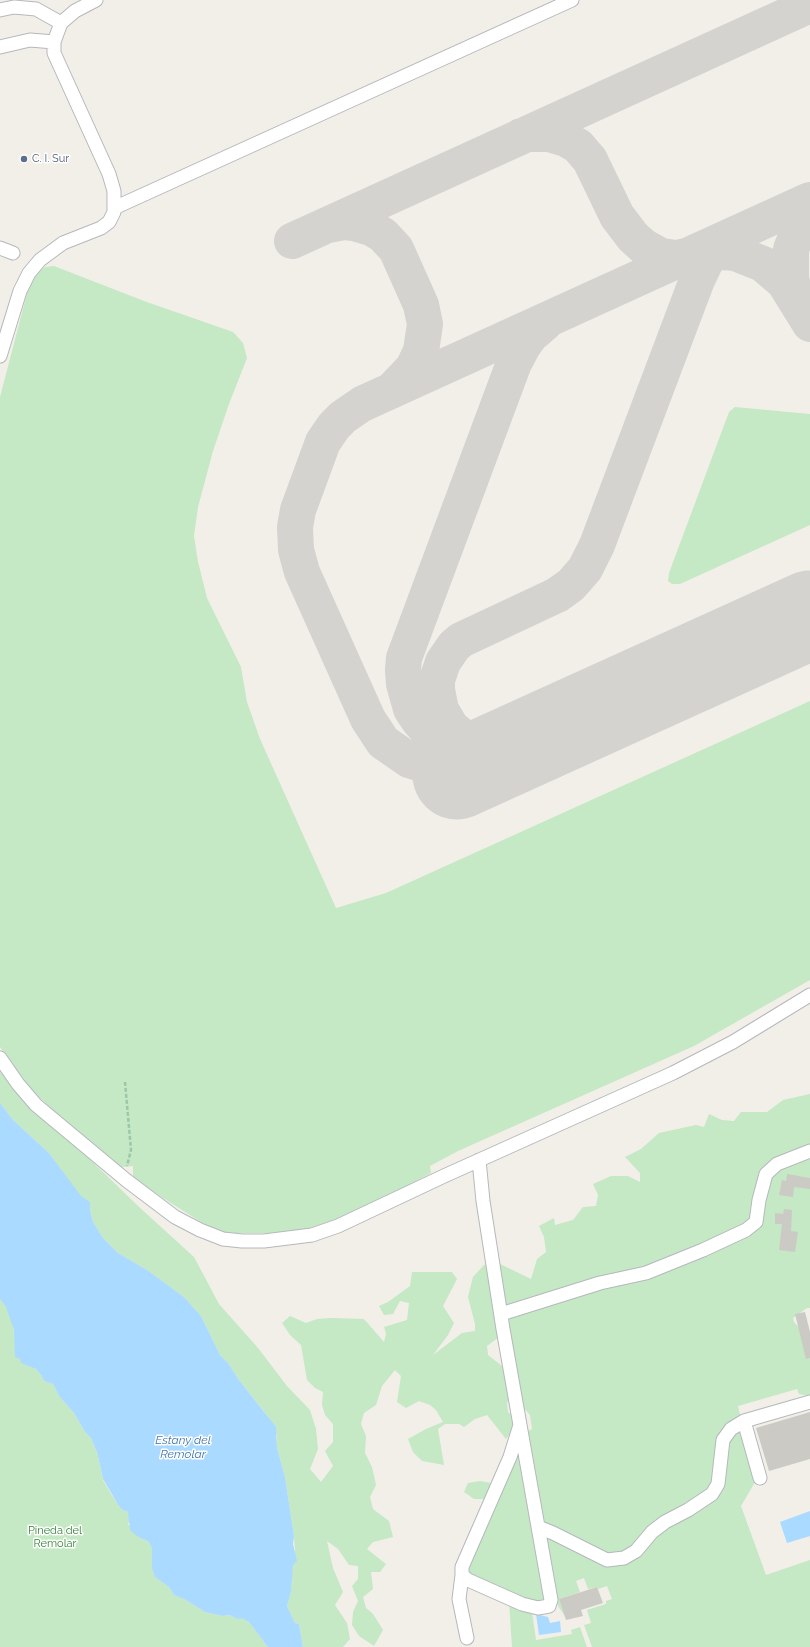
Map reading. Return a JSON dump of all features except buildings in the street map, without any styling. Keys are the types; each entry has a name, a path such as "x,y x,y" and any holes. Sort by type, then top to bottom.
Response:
{"lane":[{"path":"0,356 20,291 29,273 40,260 63,243 102,228 109,222 114,208 114,191 109,174 54,53 54,42 61,23 74,11 96,0"},
{"path":"114,208 570,0"},
{"path":"0,10 14,7 36,9 61,23"},
{"path":"0,47 30,40 54,42"},
{"path":"0,248 13,253"},
{"path":"0,1058 18,1084 36,1105 126,1180 175,1217 200,1230 223,1239 242,1242 264,1241 312,1235 338,1226 479,1160 673,1074 733,1042 810,995"},
{"path":"501,1314 600,1283 646,1273 703,1250 746,1230 756,1222 759,1200 766,1174 777,1164 810,1151"},
{"path":"462,1575 468,1580 522,1604 538,1608 549,1606 551,1600 501,1314 483,1201 479,1160"},
{"path":"538,1527 607,1560 624,1558 636,1551 652,1532 665,1522 688,1510 712,1494 718,1484 723,1440 731,1429 744,1421 810,1402"},
{"path":"744,1421 760,1478"},
{"path":"467,1638 459,1599 462,1567 510,1457 520,1425"}],"path":[{"path":"125,1082 131,1150 126,1180"}],"green space":[{"path":"54,266 144,301 233,332 243,343 247,358 213,451 198,507 194,536 198,562 207,598 241,667 247,702 260,739 336,908 386,893 810,701 810,980 694,1046 458,1151 430,1166 431,1173 384,1198 331,1222 303,1230 267,1233 236,1233 224,1232 209,1227 133,1178 133,1166 121,1167 74,1131 30,1088 0,1047 0,397 29,286 37,273 45,267"},
{"path":"735,407 810,414 810,525 680,584 672,584 668,581 669,573 729,412"},
{"path":"0,1072 138,1206 194,1257 219,1304 258,1348 287,1386 310,1410 316,1429 318,1449 310,1469 321,1482 333,1466 325,1451 333,1442 333,1424 325,1415 322,1405 323,1392 315,1388 307,1380 301,1345 290,1335 282,1323 290,1316 306,1323 317,1319 331,1318 364,1319 384,1342 386,1334 384,1327 407,1320 409,1303 400,1301 393,1314 384,1315 379,1306 388,1302 410,1286 412,1272 452,1272 457,1279 443,1306 454,1323 448,1335 433,1355 462,1333 475,1331 475,1324 468,1297 473,1277 484,1265 496,1262 531,1279 537,1259 546,1252 544,1237 539,1226 554,1218 555,1225 573,1220 583,1207 596,1206 598,1195 593,1184 611,1176 628,1176 640,1182 640,1173 625,1157 641,1149 659,1133 696,1125 704,1127 709,1114 722,1120 734,1121 741,1112 767,1112 783,1100 810,1094 810,1308 807,1308 793,1318 794,1322 806,1336 810,1348 810,1396 799,1394 797,1389 738,1406 740,1415 738,1421 755,1482 741,1506 766,1575 810,1560 810,1647 592,1647 584,1625 591,1623 587,1610 606,1604 606,1601 612,1599 607,1586 598,1589 597,1587 588,1589 584,1578 576,1581 580,1592 559,1599 565,1616 558,1606 538,1499 533,1455 523,1459 518,1452 544,1596 542,1601 535,1603 469,1574 468,1568 520,1435 532,1429 530,1415 519,1403 515,1386 507,1403 508,1412 519,1421 506,1439 487,1415 475,1419 464,1427 459,1424 445,1424 438,1429 444,1465 422,1461 413,1452 408,1439 443,1422 436,1410 430,1405 419,1401 406,1408 397,1402 401,1376 395,1370 382,1386 376,1405 364,1413 361,1424 366,1436 365,1453 372,1467 376,1485 370,1497 373,1509 389,1521 393,1537 373,1542 367,1549 386,1564 380,1572 371,1572 373,1589 363,1597 366,1608 373,1614 383,1630 374,1646 359,1636 352,1625 353,1612 358,1601 352,1586 358,1579 358,1566 349,1565 338,1549 327,1541 333,1568 343,1592 335,1605 347,1623 350,1639 343,1647 303,1647 299,1624 295,1623 287,1606 291,1592 295,1551 294,1536 285,1477 277,1448 277,1436 266,1414 239,1380 228,1363 220,1355 201,1316 184,1297 147,1270 118,1253 103,1238 93,1222 90,1202 81,1197 49,1153 13,1120 0,1103","holes":["507,1310 504,1338 511,1373 488,1355 487,1346 499,1337"]},
{"name":"Pineda del Remolar","path":"0,1299 6,1307 12,1320 15,1348 22,1363 36,1369 44,1381 53,1384 59,1396 74,1413 85,1432 91,1438 97,1452 103,1480 121,1509 128,1512 130,1519 128,1524 138,1537 148,1541 152,1548 155,1577 169,1587 174,1595 184,1599 205,1612 222,1616 230,1615 237,1619 242,1617 249,1622 268,1647 0,1647"},
{"path":"480,1481 491,1483 496,1488 491,1499 474,1499 464,1492 468,1483"},
{"path":"509,1601 532,1612 536,1640 572,1634 571,1630 580,1627 587,1647 512,1647"}],"water":[{"name":"Estany del Remolar","path":"0,1103 13,1120 49,1153 81,1196 90,1202 93,1222 103,1238 118,1253 147,1270 184,1297 201,1316 220,1355 228,1363 239,1380 276,1427 277,1448 285,1477 294,1536 293,1544 297,1561 293,1565 291,1592 287,1606 295,1623 299,1624 303,1647 268,1647 249,1622 242,1618 237,1619 230,1615 222,1616 205,1612 184,1599 174,1595 169,1587 155,1577 152,1568 152,1548 148,1541 138,1537 130,1530 128,1512 121,1509 103,1479 97,1452 91,1438 85,1432 74,1413 59,1396 53,1384 44,1381 36,1369 21,1363 20,1359 15,1357 14,1330 6,1307 0,1299"},
{"path":"810,1511 810,1536 787,1543 780,1522"},
{"path":"536,1614 548,1617 550,1623 560,1621 561,1632 539,1635"}],"taxiway":[{"path":"292,241 810,5"},
{"path":"521,136 530,134 549,134 566,139 578,146 590,160 617,216 633,237 643,246 661,256 677,258 690,255"},
{"path":"488,761 462,768 445,768 425,765 409,760 383,742 368,719 302,572 296,550 295,527 298,510 323,442 334,426 343,417 362,404 810,200"},
{"path":"797,302 791,278 791,249 802,223 810,210"},
{"path":"328,225 344,222 354,223 371,228 383,235 396,249 421,305 425,324 421,351 413,368 393,389"},
{"path":"517,748 495,748 474,744 465,739 451,727 441,710 437,690 437,680 443,662 454,646 461,640 557,595 571,585 585,569 597,545 697,280 705,263 714,251 726,240"},
{"path":"698,253 711,251 735,253 763,264 784,282 810,324"},
{"path":"455,748 437,739 419,721 411,709 404,684 404,658 514,363 531,335 545,323"}],"runway":[{"path":"457,775 810,615"}],"place":[{"name":"C. I. Sur","path":"24,159"}]}
